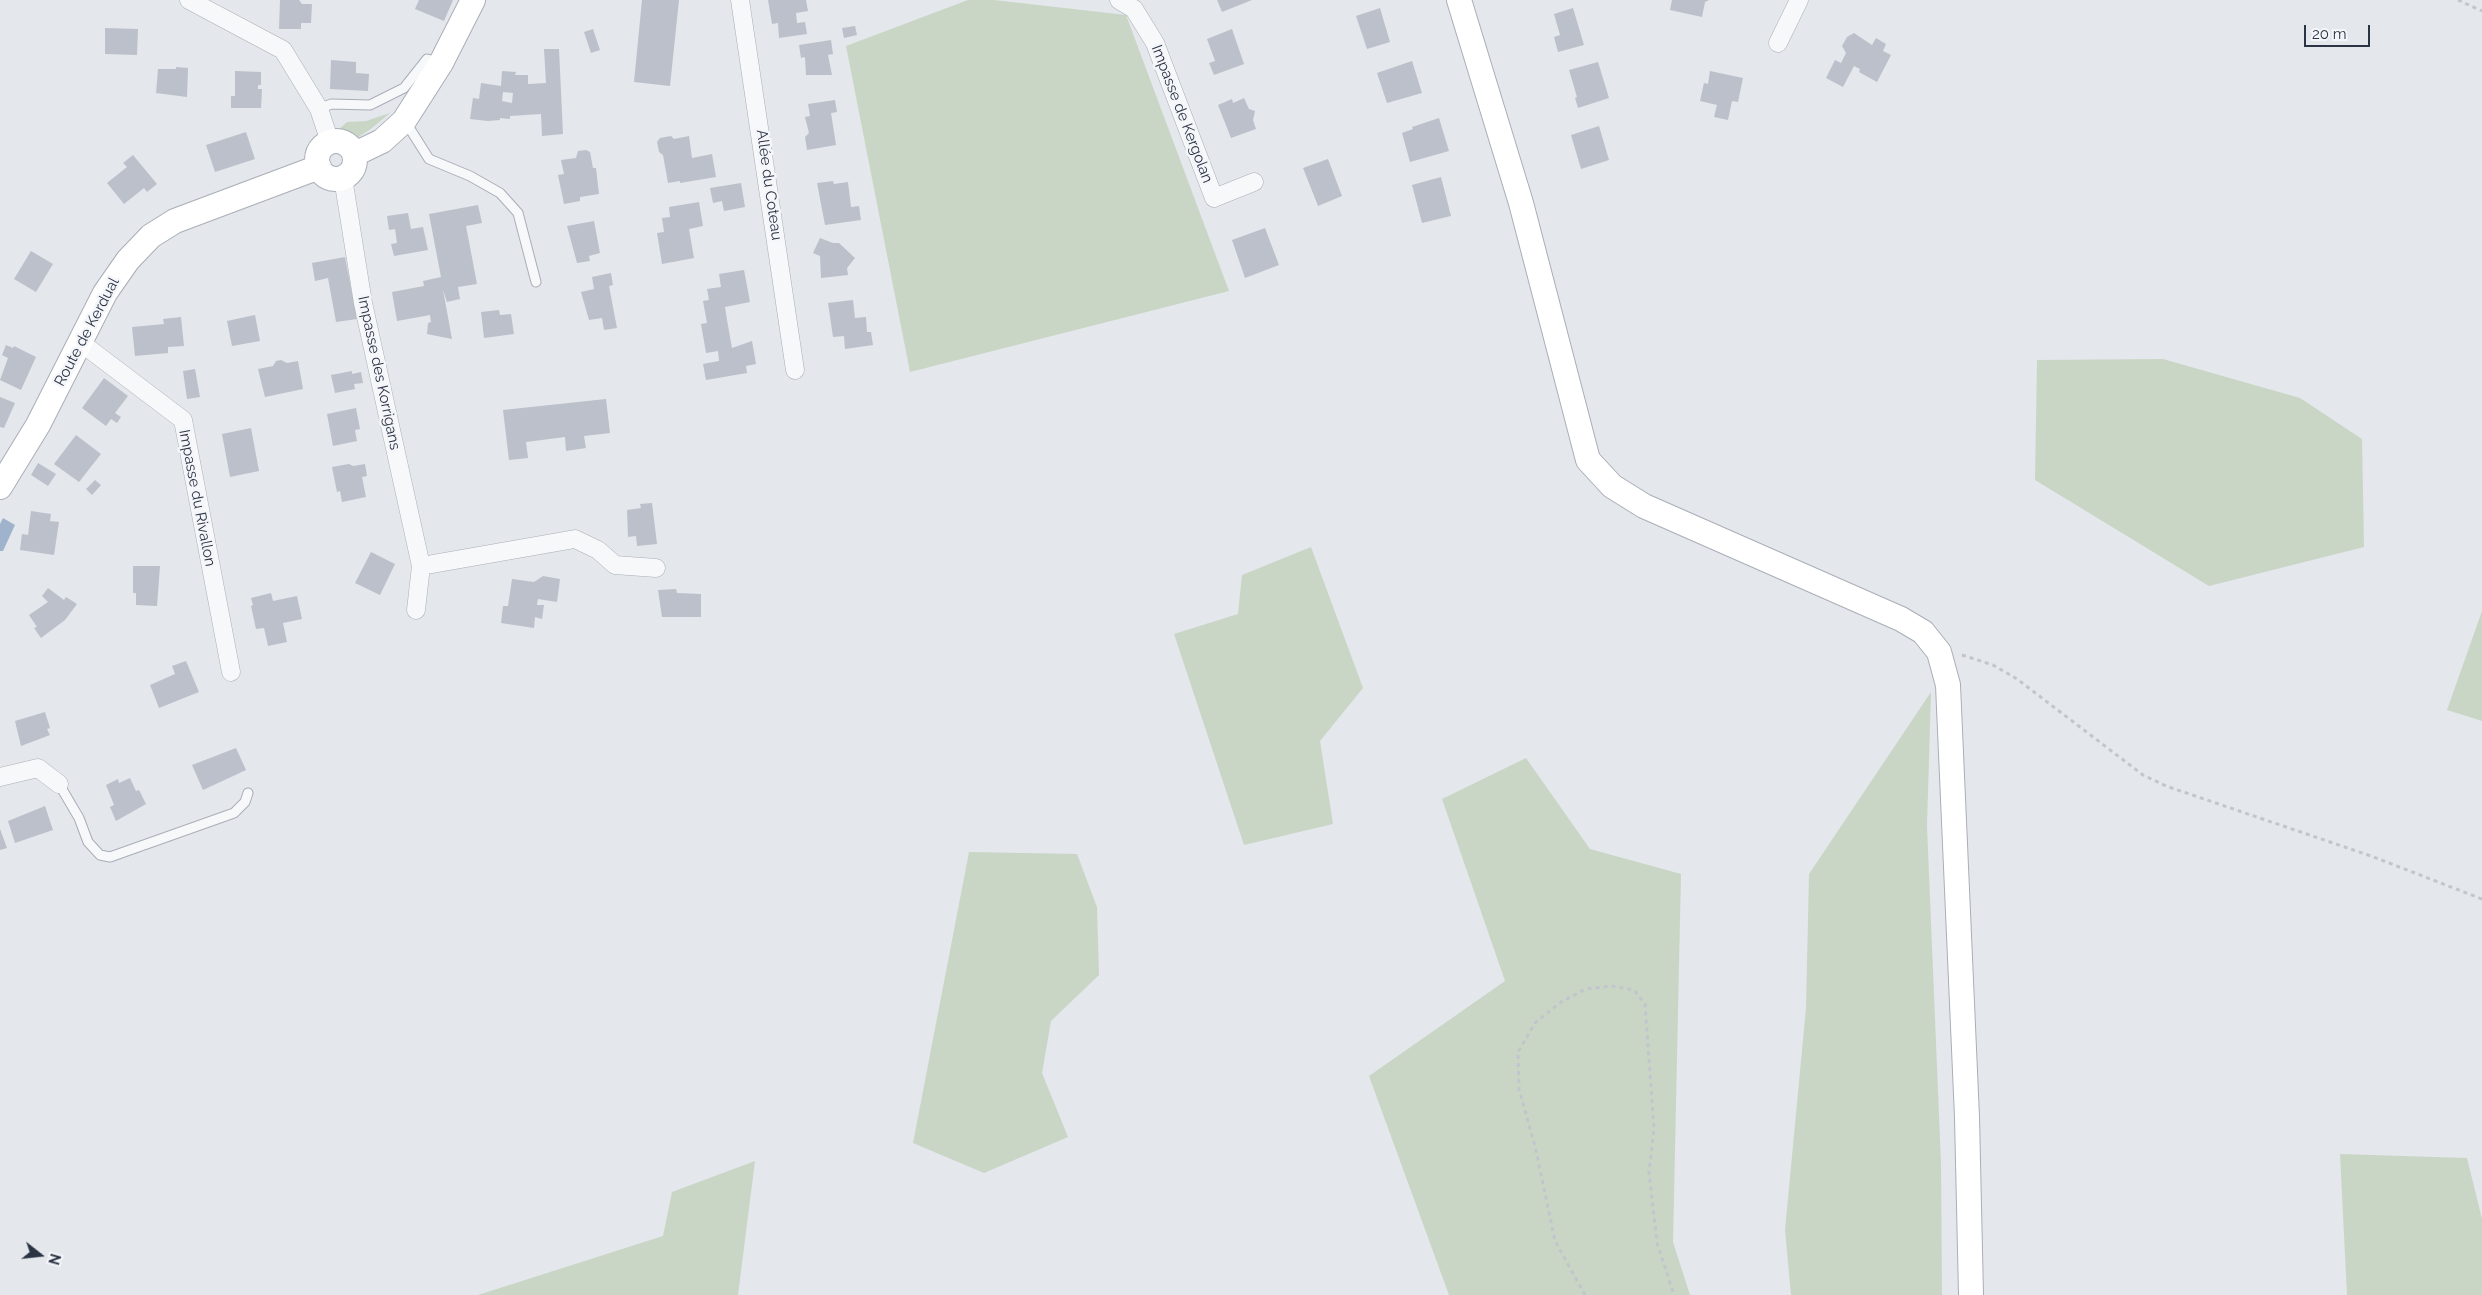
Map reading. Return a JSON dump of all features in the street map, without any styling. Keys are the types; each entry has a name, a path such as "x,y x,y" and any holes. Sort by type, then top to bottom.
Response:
{"street":[{"path":"355,154 382,141 404,121 441,63 473,0"},
{"name":"Allée du Coteau","path":"740,0 795,370"},
{"name":"Impasse de Kergolan","path":"1119,0 1134,9 1155,43 1214,198 1254,182"},
{"path":"1458,0 1521,203 1588,460 1612,486 1644,506 1901,619 1923,632 1939,652 1948,695 1967,1107 1971,1295"},
{"path":"1778,43 1799,0"},
{"path":"199,3 283,50 319,109 330,142"},
{"path":"335,141 347,144 355,154 355,166 343,178 331,179 319,167 317,161 320,150 330,142 335,141"},
{"name":"Route de Kerdual","path":"0,486 38,425 105,293 128,260 151,236 175,221 319,167"},
{"name":"Impasse des Korrigans","path":"343,178 364,303 422,566 416,610"},
{"name":"Impasse du Rivallon","path":"80,342 183,420 230,672"},
{"path":"422,566 575,540 598,550 615,565 656,568"},
{"path":"0,777 38,768 58,784"}],"lane":[{"path":"319,109 331,104 370,106 404,88 427,59 441,63"},
{"path":"404,121 429,159 470,176 500,192 518,213 536,282"},
{"path":"58,784 79,818 88,842 100,855 110,857 234,813 245,802 248,793"}],"path":[{"path":"2458,0 2482,11"},
{"path":"1939,652 1963,655 2001,670 2017,679 2143,774 2166,786 2323,839 2482,899"},
{"path":"1585,1295 1555,1241 1535,1146 1519,1089 1518,1052 1535,1023 1561,1002 1586,989 1612,986 1634,990 1645,1004 1654,1129 1649,1172 1657,1243 1674,1295"}],"green space":[{"path":"968,0 994,0 1126,15 1229,291 910,372 846,46"},
{"path":"390,113 345,146 339,129 347,122 366,121"},
{"path":"2163,359 2300,398 2362,439 2364,547 2209,586 2035,480 2037,360"},
{"path":"1311,547 1363,688 1320,741 1333,824 1244,845 1174,634 1238,614 1242,575"},
{"path":"2482,611 2482,721 2447,710"},
{"path":"1931,692 1927,826 1941,1163 1942,1295 1791,1295 1785,1230 1806,1008 1809,874"},
{"path":"1526,758 1590,849 1681,874 1673,1242 1690,1295 1449,1295 1369,1076 1505,981 1442,799"},
{"path":"969,852 1077,854 1097,907 1099,975 1051,1021 1042,1073 1068,1137 984,1173 913,1143"},
{"path":"2340,1154 2467,1158 2482,1219 2482,1295 2347,1295"},
{"path":"755,1161 738,1295 478,1295 663,1236 672,1192"}],"water":[{"path":"3,518 15,525 3,551 0,551 0,524"}],"building":[{"path":"280,0 299,0 302,4 312,4 311,23 301,23 301,29 279,29"},
{"path":"419,0 453,0 444,21 415,9"},
{"path":"642,0 679,0 670,86 634,82"},
{"path":"768,0 806,0 808,11 796,13 797,23 805,22 807,34 779,38 778,23 772,24"},
{"path":"1217,0 1252,0 1222,12"},
{"path":"1672,0 1709,0 1705,2 1702,17 1670,10"},
{"path":"1380,8 1390,42 1367,49 1356,16"},
{"path":"1573,8 1584,45 1558,52 1554,37 1560,35 1554,14"},
{"path":"855,26 857,35 844,38 842,28"},
{"path":"105,28 138,29 137,55 105,54"},
{"path":"593,29 600,50 591,53 584,32"},
{"path":"1232,29 1244,64 1214,75 1209,63 1215,61 1207,39"},
{"path":"1854,33 1872,45 1876,38 1886,44 1883,51 1891,55 1877,82 1859,72 1860,69 1854,66 1843,87 1826,78 1835,60 1841,63 1846,53 1842,46 1847,37"},
{"path":"831,40 833,54 828,55 832,75 806,75 805,57 801,58 799,45"},
{"path":"544,49 559,49 563,134 542,136 541,114 510,116 510,119 500,118 500,120 488,121 470,119 473,98 479,99 481,83 501,86 502,71 516,72 515,75 528,75 528,84 546,83","holes":["503,92 513,93 512,103 502,101"]},
{"path":"331,60 356,62 356,73 369,74 368,91 330,89"},
{"path":"1412,61 1422,93 1387,103 1377,73"},
{"path":"1598,62 1609,98 1578,108 1575,98 1577,97 1569,70"},
{"path":"176,67 188,68 187,97 156,93 158,69 176,69"},
{"path":"235,71 261,72 261,85 258,85 258,89 262,89 261,108 231,108 231,96 235,96"},
{"path":"1710,71 1743,78 1738,102 1732,101 1728,120 1714,117 1717,105 1700,101 1704,83 1708,84"},
{"path":"1244,98 1249,109 1255,111 1253,120 1256,129 1231,138 1218,105 1232,99 1233,103"},
{"path":"835,100 837,112 831,113 836,145 807,150 805,137 809,133 805,117 810,116 808,104"},
{"path":"1439,118 1449,151 1410,162 1402,133 1413,129 1412,127"},
{"path":"1599,126 1609,160 1581,169 1571,135"},
{"path":"246,132 255,159 215,172 206,145"},
{"path":"671,136 674,139 689,136 692,158 712,154 716,177 668,183 663,155 659,152 657,142 660,138"},
{"path":"586,150 590,152 593,168 596,168 599,194 580,197 580,201 564,204 558,175 564,174 561,160 576,158 578,151"},
{"path":"133,155 157,184 147,192 144,188 124,204 107,183 127,167 123,163"},
{"path":"1328,159 1342,196 1318,206 1303,168"},
{"path":"1441,177 1451,216 1422,223 1412,185"},
{"path":"833,181 834,184 848,182 851,207 859,206 861,220 825,225 817,183"},
{"path":"741,183 745,207 724,211 722,201 713,203 710,188"},
{"path":"699,202 703,226 689,229 694,258 662,264 657,233 664,232 662,218 670,217 669,207"},
{"path":"478,205 482,223 466,226 477,284 458,287 460,299 447,302 443,290 452,339 427,334 428,323 431,322 430,315 397,321 392,292 424,286 423,281 441,277 429,214"},
{"path":"408,213 411,229 423,227 428,250 394,256 391,244 397,243 395,229 389,230 387,216"},
{"path":"594,221 600,253 589,256 590,261 577,263 567,226"},
{"path":"1265,228 1279,265 1245,278 1232,240"},
{"path":"820,238 833,243 839,243 855,258 847,268 848,275 821,278 820,256 813,253"},
{"path":"31,251 53,264 36,292 14,279"},
{"path":"345,257 357,319 336,322 328,278 315,281 312,263"},
{"path":"744,270 750,302 725,307 732,348 752,341 756,364 746,366 747,373 706,380 703,364 719,361 718,351 706,353 701,324 707,323 703,301 709,300 707,289 721,287 719,274"},
{"path":"611,273 613,285 609,286 617,328 604,330 602,318 589,320 581,292 594,289 592,277"},
{"path":"853,300 855,318 866,317 867,332 871,332 873,345 845,349 844,336 833,337 828,303"},
{"path":"499,310 500,315 511,314 514,334 484,338 481,312"},
{"path":"255,315 260,341 232,346 227,321"},
{"path":"181,317 184,346 168,347 168,353 135,356 132,327 164,324 163,319"},
{"path":"6,345 13,348 14,346 36,357 21,390 0,380 8,358 2,355"},
{"path":"281,360 287,363 298,361 303,389 265,397 258,369 273,366 276,361"},
{"path":"195,369 200,397 187,399 183,371"},
{"path":"352,371 352,374 361,372 363,383 354,384 355,389 335,393 331,375"},
{"path":"104,378 128,396 115,413 121,417 117,423 111,419 106,426 82,408"},
{"path":"0,397 15,403 4,428 0,427"},
{"path":"606,399 610,433 584,436 586,448 566,451 565,437 526,442 528,458 509,460 503,410"},
{"path":"356,408 360,429 355,430 357,441 333,446 327,414"},
{"path":"251,428 259,471 230,477 222,434"},
{"path":"76,435 101,454 79,482 54,464"},
{"path":"38,463 56,474 48,486 31,475"},
{"path":"349,464 353,466 365,464 367,476 362,477 366,497 342,502 340,491 337,492 332,467"},
{"path":"95,480 101,485 92,495 86,489"},
{"path":"652,503 657,544 637,546 636,536 628,537 627,510 641,508 640,504"},
{"path":"31,511 51,514 50,521 59,522 54,555 20,550 22,534 28,535"},
{"path":"371,552 395,564 380,595 355,583"},
{"path":"133,566 160,566 157,606 136,605 136,593 133,593"},
{"path":"543,576 560,579 557,602 538,599 537,605 544,605 542,619 535,617 534,628 501,623 503,606 508,606 512,579 534,582"},
{"path":"48,588 64,600 66,597 77,604 65,620 41,638 34,628 37,627 29,615 48,602 42,596"},
{"path":"676,589 677,593 701,594 701,617 662,617 658,590"},
{"path":"271,593 273,601 297,596 302,619 283,623 287,642 268,646 264,628 256,629 251,598"},
{"path":"186,661 199,692 159,708 150,685 175,674 172,666"},
{"path":"45,712 50,728 47,729 50,735 21,746 15,721"},
{"path":"236,748 246,770 203,790 192,765"},
{"path":"130,778 136,791 139,790 146,804 116,821 110,807 114,805 106,785 118,779 119,783"},
{"path":"45,806 53,830 15,843 8,821"},
{"path":"0,829 7,848 0,850"}]}
